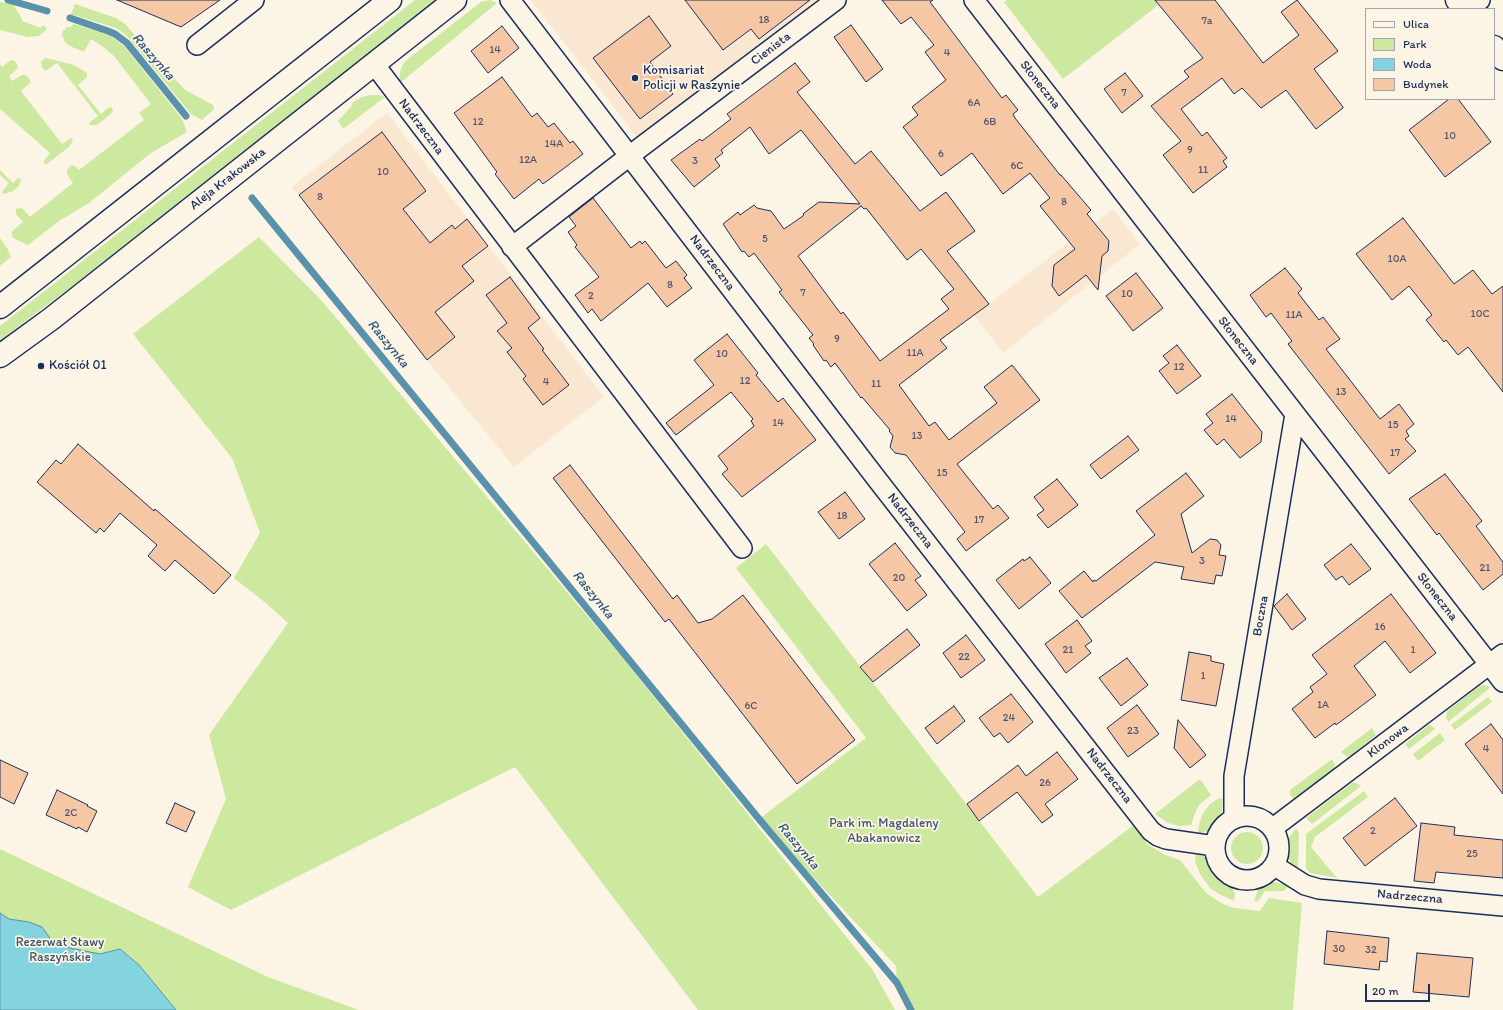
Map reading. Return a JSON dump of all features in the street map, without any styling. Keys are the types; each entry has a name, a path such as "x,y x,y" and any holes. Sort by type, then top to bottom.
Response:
{"main road":[{"path":"0,307 390,0"},
{"name":"Aleja Krakowska","path":"0,356 50,319 455,0"},
{"path":"1457,0 1463,8"},
{"path":"1495,48 1503,59"}],"street":[{"path":"197,45 254,0"},
{"name":"Nadrzeczna","path":"510,0 876,478 1152,831 1158,836 1166,839 1215,846"},
{"name":"Cienista","path":"630,156 836,0"},
{"name":"Słoneczna","path":"974,0 1295,414 1496,659 1503,682"},
{"path":"1469,8 1480,0"},
{"name":"Nadrzeczna","path":"374,64 742,548"},
{"path":"512,247 630,156"},
{"name":"Boczna","path":"1234,819 1234,776 1295,414"},
{"name":"Klonowa","path":"1273,828 1496,659"},
{"path":"1244,816 1255,817 1265,821 1273,828 1278,837 1280,847 1279,857 1275,866 1267,875 1246,881 1236,879 1227,874 1220,866 1216,857 1215,846 1217,838 1226,823 1234,819 1244,816"},
{"name":"Nadrzeczna","path":"1275,866 1305,885 1319,889 1503,906"}],"shaded area":[{"path":"531,0 824,0 640,141"},
{"path":"387,113 604,397 514,467 413,343 299,195 291,187"},
{"path":"1113,209 1140,244 1003,353 974,315"}],"green space":[{"path":"415,0 436,0 74,285 0,340 0,326"},
{"path":"490,0 497,3 399,84 400,72 404,62 481,2"},
{"path":"1007,0 1165,0 1063,79 1004,2"},
{"path":"0,2 13,4 22,21 41,28 42,25 47,28 39,36 28,37 0,30"},
{"path":"75,4 116,18 125,24 185,90 213,105 214,109 202,120 191,114 127,36 116,28 71,15"},
{"path":"73,24 111,36 125,47 182,119 187,132 151,153 89,203 59,221 28,245 13,238 11,232 23,222 16,214 16,209 23,209 30,217 73,183 67,174 67,170 72,165 79,170 144,120 139,113 151,104 114,56 102,46 91,39 84,52 70,46 65,42 62,35 63,30 67,27 71,27"},
{"path":"46,58 74,65 87,73 87,77 78,85 101,114 109,107 112,108 113,111 110,115 97,125 89,125 90,122 98,116 57,63 47,70 42,68 41,61"},
{"path":"11,60 15,61 18,66 17,69 9,76 12,81 22,75 26,75 30,80 30,83 21,91 62,144 71,138 73,140 70,146 47,164 43,162 50,153 0,109 0,65 2,67"},
{"path":"370,95 385,97 343,129 338,121 351,107 353,102"},
{"path":"0,170 13,183 18,178 21,179 19,186 13,191 5,194 2,193 9,183 0,175"},
{"path":"259,237 322,301 626,662 872,969 895,1010 698,1010 515,767 231,910 188,887 226,799 209,735 288,623 234,578 260,533 232,458 133,334"},
{"path":"0,238 11,257 0,266"},
{"name":"Park im. Magdaleny Abakanowicz","path":"766,544 1038,897 1134,825 1147,844 1165,855 1180,860 1206,893 1221,903 1234,908 1260,911 1269,898 1302,903 1293,1010 911,1010 897,983 896,966 759,819 866,738 736,568"},
{"path":"1484,685 1491,687 1448,722 1446,718 1447,712 1479,686"},
{"path":"1488,697 1492,702 1455,730 1451,725"},
{"path":"1429,725 1435,729 1409,749 1405,744"},
{"path":"1372,728 1376,735 1351,755 1347,757 1341,752"},
{"path":"1440,733 1445,740 1418,761 1413,754"},
{"path":"1332,759 1335,765 1334,769 1294,800 1290,795 1290,790"},
{"path":"1200,779 1211,795 1199,805 1191,825 1179,826 1168,823 1155,814"},
{"path":"1352,783 1356,783 1361,786 1312,824 1306,818"},
{"path":"1364,791 1368,797 1315,837 1311,847 1337,878 1310,873 1306,868 1306,834"},
{"path":"1223,798 1222,811 1217,823 1208,831 1198,834 1199,824 1203,813 1210,804 1217,799"},
{"path":"1296,828 1299,833 1298,870 1295,870 1286,849 1288,839"},
{"path":"1244,832 1250,832 1259,836 1263,848 1259,860 1250,864 1244,864 1235,860 1231,851 1231,845 1235,836"},
{"name":"Rezerwat Stawy Raszyńskie","path":"0,849 268,977 359,1010 0,1010"},
{"path":"1196,851 1207,859 1218,877 1232,887 1235,894 1234,901 1210,888 1200,874 1195,861"},
{"path":"1272,882 1286,884 1288,886 1284,891 1265,891 1258,901 1254,901 1259,888"}],"water":[{"path":"0,913 9,919 29,922 42,927 52,941 70,948 100,954 120,949 139,965 176,1010 0,1010"}],"building":[{"path":"117,0 220,0 181,27"},
{"path":"685,0 810,0 759,39 751,29 723,50"},
{"path":"882,0 933,0 930,2 1002,98 1006,95 1018,110 1013,114 1015,118 1060,175 1091,210 1087,214 1109,241 1108,251 1102,256 1098,290 1086,275 1059,296 1052,286 1054,265 1075,249 1040,206 1050,198 1030,173 1003,194 972,153 941,176 903,127 918,115 912,107 946,80 925,52 934,45 911,17 901,24"},
{"path":"1155,0 1215,0 1263,63 1299,35 1281,12 1297,0 1338,51 1314,69 1343,108 1316,129 1286,90 1261,108 1242,88 1234,94 1222,78 1181,109 1202,136 1207,132 1227,158 1223,161 1227,167 1193,193 1163,155 1181,141 1151,106 1189,77 1184,71 1203,58"},
{"name":"Komisariat Policji w Raszynie","path":"649,16 671,46 650,62 673,94 640,119 593,58"},
{"path":"851,25 883,69 866,82 834,37"},
{"path":"502,26 519,48 488,73 471,51"},
{"path":"795,63 810,82 797,92 855,164 871,151 920,211 946,192 975,231 947,251 989,304 940,340 947,348 899,385 929,426 935,422 949,440 997,403 984,387 1012,365 1040,400 957,464 993,509 998,505 1009,518 966,551 957,539 965,532 906,455 895,453 890,447 893,436 889,431 890,430 862,397 861,398 835,363 831,367 826,360 824,361 809,338 813,335 779,292 782,290 754,253 749,257 744,251 742,252 723,224 738,212 740,215 754,205 757,208 771,211 784,229 803,216 804,213 819,202 860,204 801,130 769,154 750,127 721,150 723,153 715,159 720,166 694,187 671,160 700,139 702,141 731,119 727,114","holes":["861,206 864,209 866,208 907,260 921,249 954,289 941,299 949,309 880,361 843,312 841,314 798,256"]},
{"path":"1125,73 1143,96 1122,113 1104,89"},
{"path":"502,77 532,117 537,113 548,127 554,123 570,143 573,141 583,154 543,184 539,179 514,199 495,174 497,172 454,113"},
{"path":"1448,100 1459,100 1491,142 1445,177 1409,130"},
{"path":"382,132 426,191 403,209 430,243 452,225 455,229 467,219 488,246 462,266 474,281 435,312 455,337 427,360 299,195"},
{"path":"593,198 631,248 640,241 642,244 645,241 666,268 676,261 687,275 684,278 692,288 667,307 648,283 601,321 592,309 588,313 575,295 599,277 575,247 577,245 568,232 576,226 569,217"},
{"path":"1403,218 1454,284 1473,270 1492,294 1503,286 1503,392 1468,347 1458,355 1446,340 1444,342 1426,320 1432,315 1409,286 1392,300 1356,254"},
{"path":"1285,268 1302,289 1298,293 1319,320 1323,317 1340,339 1326,349 1380,419 1399,404 1414,424 1406,431 1409,436 1405,439 1416,451 1389,474 1288,344 1292,341 1271,313 1266,317 1250,295"},
{"path":"1136,273 1163,308 1133,331 1106,296"},
{"path":"510,277 540,318 528,328 544,349 542,350 569,385 543,405 523,379 526,376 507,352 512,348 497,331 507,323 486,295"},
{"path":"727,334 758,373 756,375 778,402 783,398 816,440 742,497 722,474 728,469 718,456 754,426 751,421 753,419 731,392 676,435 666,423 714,385 694,360"},
{"path":"1177,345 1201,376 1177,394 1159,371 1169,363 1163,356"},
{"path":"1232,394 1262,432 1261,442 1240,458 1224,439 1217,445 1204,430 1213,423 1206,414"},
{"path":"1128,436 1139,450 1101,479 1090,465"},
{"path":"78,444 154,511 155,509 231,575 214,594 175,560 165,571 148,556 157,545 120,513 104,532 100,528 96,533 37,482 56,460 61,464"},
{"path":"570,465 673,599 677,595 698,623 712,619 743,595 855,740 797,784 669,619 665,622 553,478"},
{"path":"1186,473 1204,496 1181,514 1192,553 1210,539 1217,540 1221,545 1219,555 1226,556 1222,576 1216,575 1214,584 1181,579 1184,567 1155,562 1082,618 1059,591 1084,571 1093,582 1094,580 1096,581 1155,535 1136,511"},
{"path":"1445,474 1482,521 1476,526 1503,562 1503,574 1483,590 1439,533 1437,535 1409,499"},
{"path":"1057,479 1078,505 1048,528 1037,515 1044,510 1034,497"},
{"path":"845,492 865,519 839,539 818,512"},
{"path":"895,543 921,576 915,580 927,595 907,611 869,564"},
{"path":"1351,544 1371,569 1349,585 1342,576 1336,580 1324,565"},
{"path":"1030,557 1051,583 1019,609 996,580 1023,559 1024,561"},
{"path":"1287,594 1306,619 1292,630 1274,606"},
{"path":"1391,594 1436,653 1410,673 1385,641 1354,666 1376,695 1336,725 1335,723 1315,738 1292,709 1313,692 1310,687 1327,674 1312,655"},
{"path":"1077,620 1092,641 1085,646 1091,653 1066,673 1045,644"},
{"path":"907,629 920,645 873,682 860,667"},
{"path":"966,635 985,660 961,678 943,653"},
{"path":"1189,652 1211,656 1211,661 1224,664 1216,706 1181,700"},
{"path":"1127,658 1148,685 1121,706 1099,678"},
{"path":"1011,694 1033,722 1008,743 1000,733 994,737 979,718"},
{"path":"1137,705 1159,734 1128,757 1107,728"},
{"path":"954,706 965,721 937,744 925,728"},
{"path":"1178,720 1206,755 1190,768 1174,748"},
{"path":"1491,724 1503,740 1503,794 1465,744"},
{"path":"1057,752 1078,779 1045,804 1053,815 1042,823 1017,792 979,821 967,804 1018,765 1026,776"},
{"path":"0,760 28,773 14,804 0,797"},
{"path":"57,790 97,811 87,832 46,815"},
{"path":"1395,798 1417,826 1365,866 1343,838"},
{"path":"175,803 195,812 186,832 166,823"},
{"path":"1421,823 1455,827 1454,835 1503,840 1503,878 1436,872 1434,883 1414,881"},
{"path":"1327,931 1389,938 1387,962 1380,961 1379,970 1324,964"},
{"path":"1417,953 1473,958 1469,997 1413,992"}],"waterway":[{"name":"Raszynka","path":"8,0 47,11"},
{"name":"Raszynka","path":"70,18 115,34 127,43 186,116"},
{"name":"Raszynka","path":"252,198 759,819 897,983 911,1010"}],"place":[{"name":"Komisariat Policji w Raszynie","path":"635,78"},
{"name":"Kościół 01","path":"41,366"}]}
